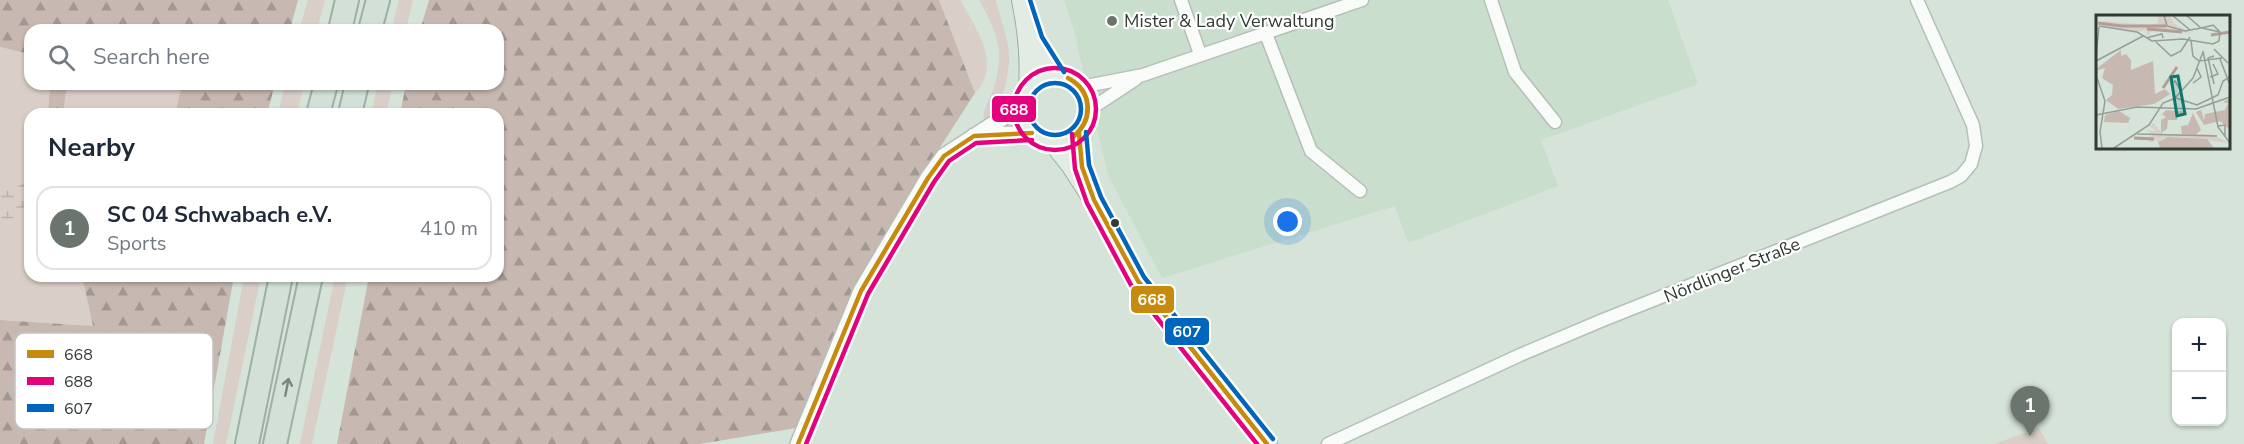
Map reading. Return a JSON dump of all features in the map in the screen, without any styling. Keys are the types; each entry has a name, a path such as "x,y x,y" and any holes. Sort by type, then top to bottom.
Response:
{"highway":[{"path":"341,24 347,0"},
{"path":"372,24 378,0"},
{"path":"320,108 324,90"},
{"path":"351,108 356,90"},
{"path":"247,444 280,282"},
{"path":"275,444 310,282"}],"main road":[{"path":"1022,0 1027,21 1030,68 1023,119 1032,134 1054,143 1072,166 1094,200 1138,281 1267,444"},
{"path":"1027,21 1043,55 1058,76"},
{"path":"1026,95 1037,81 1047,77 1066,78 1081,87 1089,110 1088,118 1079,133 1072,138 1054,143"},
{"path":"1079,133 1082,166 1094,200"}],"street":[{"path":"1181,0 1200,54"},
{"path":"1081,87 1143,75 1362,0"},
{"path":"1491,0 1515,72 1555,123"},
{"name":"Nördlinger Straße","path":"1328,444 1541,346 1673,294 1738,265 1917,196 1961,176 1971,164 1976,146 1973,125 1917,0"},
{"path":"1266,34 1311,151 1360,191"},
{"path":"1089,110 1143,75"},
{"path":"798,444 861,291 928,178 944,156 1001,119 1026,95"},
{"path":"974,136 1032,134"}],"shaded area":[{"path":"1064,0 1668,0 1698,84 1541,140 1558,186 1408,243 1395,206 1162,278 1108,175 1074,31"}],"green space":[{"path":"0,0 298,0 292,24 24,24 24,53 0,47"},
{"path":"308,0 325,0 319,24 301,24"},
{"path":"399,0 413,0 407,24 393,24"},
{"path":"429,0 939,0 975,93 908,200 846,310 796,428 700,444 337,444 368,282 504,282 504,108 401,108 405,90 504,90 504,24 422,24"},
{"path":"939,0 960,0 979,33 987,58 987,70 983,82 975,93"},
{"path":"979,0 996,0 1009,49 1004,90 988,121 983,118 994,88 999,53 995,32"},
{"path":"0,47 24,53 24,90 50,90 48,108 24,108 24,282 83,282 93,326 0,320"},
{"path":"50,90 66,90 64,108 48,108"},
{"path":"66,90 181,90 176,108 64,108"},
{"path":"181,90 273,90 269,108 176,108"},
{"path":"284,90 303,90 298,108 279,108"},
{"path":"377,90 392,90 387,108 372,108"},
{"path":"0,181 16,187 24,183 24,219 4,224 0,221"},
{"path":"83,282 233,282 213,394 213,333 15,333 15,429 207,429 204,444 0,444 0,320 93,326"},
{"path":"243,282 260,282 226,444 213,444"},
{"path":"334,282 347,282 312,444 300,444"},
{"path":"2039,428 2048,444 1994,444"}],"transit line":[{"name":"607","path":"1030,0 1042,37 1064,72"},
{"name":"688","path":"1055,68 1071,71 1084,80 1093,93 1096,109 1093,125 1084,138 1071,147 1055,150 1039,147 1026,138 1017,125 1014,109 1017,93 1026,80 1039,71 1055,68"},
{"name":"668","path":"1068,78 1082,90 1088,106 1085,122 1073,137"},
{"name":"668","path":"1068,78 1082,90 1087,106 1084,122 1073,137"},
{"name":"607","path":"1055,83 1065,85 1073,91 1079,99 1081,109 1079,119 1073,127 1065,133 1055,135 1045,133 1037,127 1031,119 1029,109 1031,99 1037,91 1045,85 1055,83"},
{"name":"607","path":"1086,132 1089,165 1101,197 1144,277 1273,439"},
{"name":"668","path":"798,444 861,291 928,178 944,156 974,136 1032,133"},
{"name":"668","path":"1079,133 1082,167 1094,200 1138,281 1267,444"},
{"name":"688","path":"1072,134 1075,169 1087,203 1131,285 1257,444"},
{"name":"688","path":"806,444 868,294 934,182 949,161 976,143 1032,140"}],"place":[{"name":"Mister & Lady Verwaltung","path":"1112,21"},
{"name":"SC 04 Schwabach e.V.","path":"2030,436"}]}
